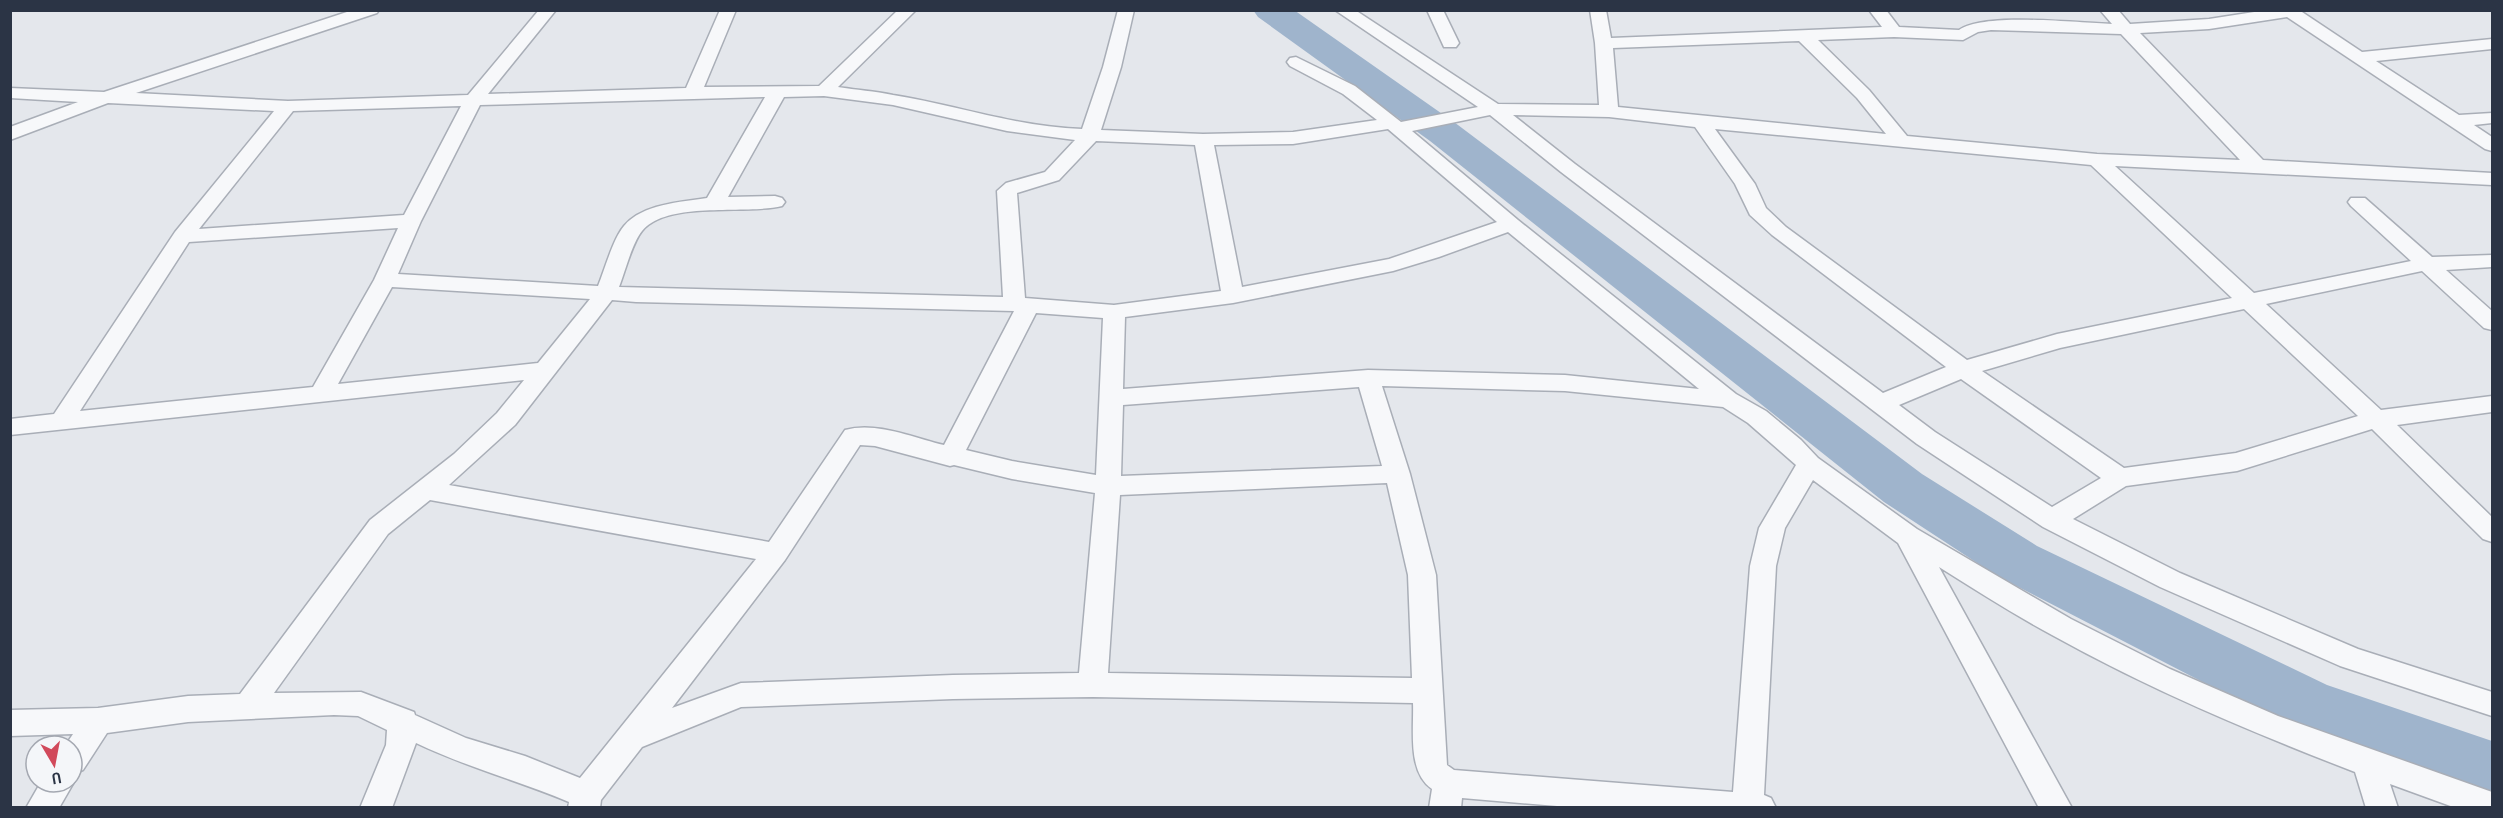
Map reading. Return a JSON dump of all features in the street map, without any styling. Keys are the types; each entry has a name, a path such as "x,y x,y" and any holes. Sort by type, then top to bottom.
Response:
{"street":[{"path":"10,134 107,97 371,10"},
{"path":"321,394 385,280 411,221 474,99 548,10"},
{"path":"693,93 728,10"},
{"path":"824,92 908,10"},
{"path":"950,457 1021,305 1006,192 1012,187 1052,176 1089,137 1112,67 1126,10"},
{"path":"1343,10 1482,111 1568,168 1880,404 1964,464 2052,520 2170,580 2350,658 2493,704"},
{"path":"1435,10 1450,43"},
{"path":"1598,10 1604,43 1610,111"},
{"path":"1877,10 1894,32"},
{"path":"2108,10 2257,165"},
{"path":"1604,43 1894,32 1963,35 1973,28 1991,25 2126,29 2209,24 2289,11 2493,145"},
{"path":"1803,35 1863,94 1901,141"},
{"path":"2361,57 2493,44"},
{"path":"1296,62 1354,93 1397,126 1511,224 1728,400 1757,417 1792,446 1809,464 1908,536 2061,627 2160,677 2267,725 2493,806"},
{"path":"714,203 778,91"},
{"path":"10,93 288,106 693,93 824,92 893,100 1034,130 1089,137 1203,140 1293,138 1397,126 1482,111 1610,111 1701,123 2097,160 2257,165 2493,179"},
{"path":"61,422 182,236 288,106"},
{"path":"2458,121 2493,118"},
{"path":"1701,123 1745,184 1759,214 1779,231 1963,369 2120,478"},
{"path":"1203,140 1233,296"},
{"path":"2097,160 2376,419 2493,532"},
{"path":"249,705 379,527 463,460 506,419 606,293 632,229 667,211 714,203 775,202"},
{"path":"2358,202 2493,323"},
{"path":"182,236 411,221"},
{"path":"385,280 606,293 1021,305 1114,312 1233,296 1393,265 1511,224"},
{"path":"1880,404 1963,369 2057,341 2427,264 2493,261"},
{"path":"1093,685 1113,399 1114,312"},
{"path":"10,427 545,370"},
{"path":"1113,399 1368,378 1565,383 1728,400"},
{"path":"1368,378 1397,474 1422,575 1430,761 1447,795 1754,806 1763,566 1772,528 1809,464"},
{"path":"2052,520 2120,478 2237,462 2376,419 2493,404"},
{"path":"10,723 98,721 188,709 249,705 334,702 361,704 459,749 525,770 585,801 630,738 776,553 854,436 875,437 950,457 1037,475 1108,486 1397,474"},
{"path":"424,490 776,553"},
{"path":"1908,536 2056,807"},
{"path":"630,738 741,695 953,687 1093,685 1427,691"},
{"path":"84,743 98,721"},
{"path":"376,807 401,745 402,721"},
{"path":"2368,763 2382,807"},
{"path":"42,807 50,794"}],"waterway":[{"path":"1270,10 1444,133 1903,488 2017,561 2306,705 2492,770"}]}
